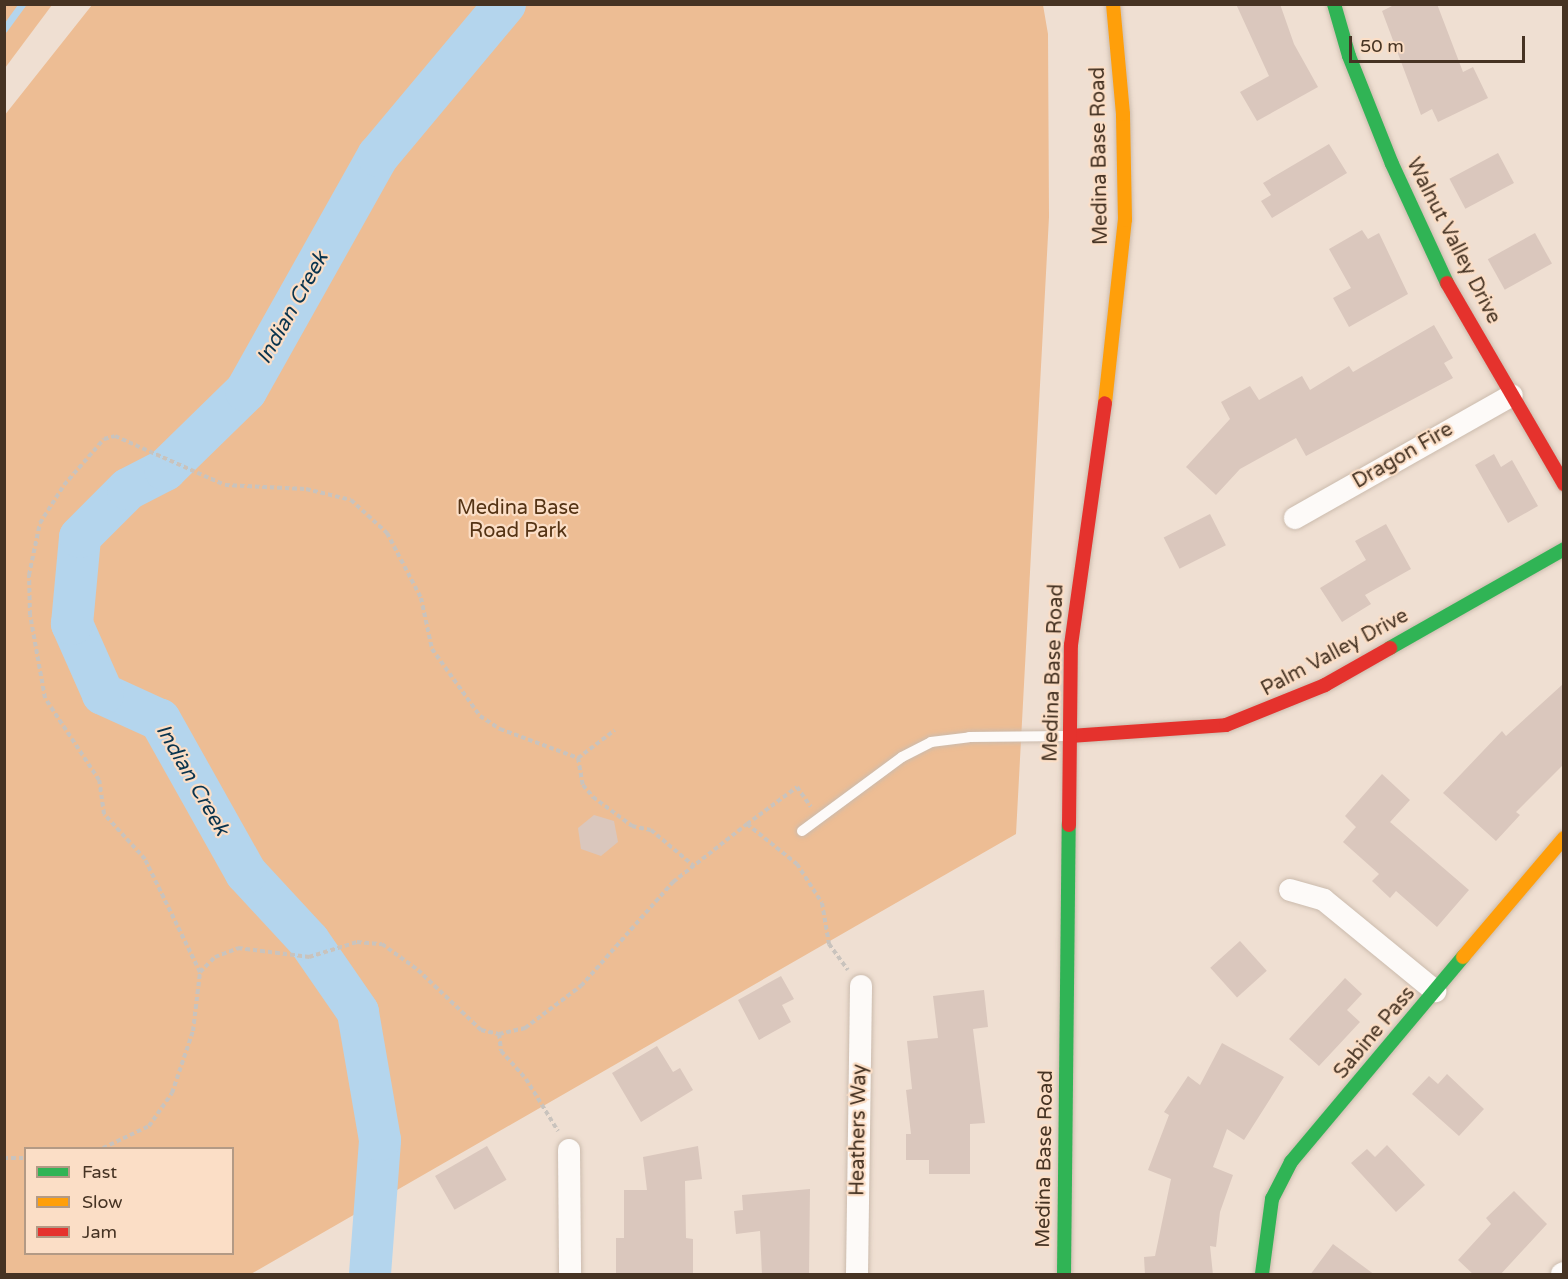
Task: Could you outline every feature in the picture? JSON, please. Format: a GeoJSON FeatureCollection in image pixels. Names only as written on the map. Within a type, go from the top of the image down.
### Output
{"type":"FeatureCollection","features":[{"type":"Feature","properties":{"kind":"street","name":"Medina Base Road"},"geometry":{"type":"LineString","coordinates":[[1064,1275],[1070,736],[1077,573],[1116,321],[1125,220],[1124,114],[1113,4]]}},
{"type":"Feature","properties":{"kind":"street","name":"Walnut Valley Drive"},"geometry":{"type":"LineString","coordinates":[[1334,4],[1392,164],[1446,280],[1563,484]]}},
{"type":"Feature","properties":{"kind":"street","name":"Dragon Fire"},"geometry":{"type":"LineString","coordinates":[[1295,518],[1512,395]]}},
{"type":"Feature","properties":{"kind":"street","name":"Palm Valley Drive"},"geometry":{"type":"LineString","coordinates":[[1070,736],[1227,725],[1257,716],[1325,685],[1563,549]]}},
{"type":"Feature","properties":{"kind":"street","name":"Sabine Pass"},"geometry":{"type":"LineString","coordinates":[[1262,1275],[1272,1199],[1291,1162],[1563,838]]}},
{"type":"Feature","properties":{"kind":"street"},"geometry":{"type":"LineString","coordinates":[[1290,890],[1324,900],[1435,991]]}},
{"type":"Feature","properties":{"kind":"street","name":"Heathers Way"},"geometry":{"type":"LineString","coordinates":[[857,1275],[861,986]]}},
{"type":"Feature","properties":{"kind":"street"},"geometry":{"type":"LineString","coordinates":[[569,1150],[570,1275]]}},
{"type":"Feature","properties":{"kind":"lane"},"geometry":{"type":"LineString","coordinates":[[802,831],[902,757],[931,742],[969,736],[1070,736]]}},
{"type":"Feature","properties":{"kind":"path"},"geometry":{"type":"LineString","coordinates":[[107,1147],[149,1126],[172,1093],[193,1031],[200,972],[145,859],[104,814],[99,780],[45,698],[30,615],[30,574],[40,523],[64,485],[104,440],[115,436],[225,484],[306,489],[351,500],[387,534],[421,598],[432,649],[480,716],[500,729],[578,758]]}},
{"type":"Feature","properties":{"kind":"path"},"geometry":{"type":"LineString","coordinates":[[578,758],[615,730]]}},
{"type":"Feature","properties":{"kind":"path"},"geometry":{"type":"LineString","coordinates":[[578,758],[583,785],[593,797],[632,826],[651,830],[694,866]]}},
{"type":"Feature","properties":{"kind":"path"},"geometry":{"type":"LineString","coordinates":[[200,972],[215,957],[238,948],[309,957],[357,942],[382,944],[418,970],[481,1030],[499,1034],[525,1028],[581,986],[666,890],[747,824],[797,787],[819,818]]}},
{"type":"Feature","properties":{"kind":"path"},"geometry":{"type":"LineString","coordinates":[[747,824],[797,864],[822,903],[829,944],[861,986]]}},
{"type":"Feature","properties":{"kind":"path"},"geometry":{"type":"LineString","coordinates":[[499,1034],[501,1052],[526,1079],[569,1150]]}},
{"type":"Feature","properties":{"kind":"path"},"geometry":{"type":"LineString","coordinates":[[4,1158],[24,1158]]}},
{"type":"Feature","properties":{"kind":"green space"},"geometry":{"type":"Polygon","coordinates":[[[4,5],[52,5],[5,68],[4,5]]]}},
{"type":"Feature","properties":{"kind":"green space","name":"Medina Base Road Park"},"geometry":{"type":"Polygon","coordinates":[[[92,5],[1043,5],[1048,34],[1049,217],[1016,834],[251,1274],[5,1274],[4,116],[92,5]]]}},
{"type":"Feature","properties":{"kind":"building"},"geometry":{"type":"Polygon","coordinates":[[[1236,4],[1280,4],[1294,44],[1318,87],[1257,121],[1240,92],[1269,76],[1236,4]]]}},
{"type":"Feature","properties":{"kind":"building"},"geometry":{"type":"Polygon","coordinates":[[[1396,4],[1437,4],[1463,72],[1473,67],[1488,98],[1438,122],[1432,109],[1421,115],[1382,11],[1396,4]]]}},
{"type":"Feature","properties":{"kind":"building"},"geometry":{"type":"Polygon","coordinates":[[[1329,144],[1347,173],[1272,218],[1261,201],[1271,195],[1263,183],[1329,144]]]}},
{"type":"Feature","properties":{"kind":"building"},"geometry":{"type":"Polygon","coordinates":[[[1498,153],[1514,183],[1465,209],[1449,179],[1498,153]]]}},
{"type":"Feature","properties":{"kind":"building"},"geometry":{"type":"Polygon","coordinates":[[[1362,230],[1368,239],[1379,233],[1408,294],[1349,327],[1333,298],[1351,288],[1329,249],[1362,230]]]}},
{"type":"Feature","properties":{"kind":"building"},"geometry":{"type":"Polygon","coordinates":[[[1535,233],[1552,264],[1505,290],[1488,259],[1535,233]]]}},
{"type":"Feature","properties":{"kind":"building"},"geometry":{"type":"Polygon","coordinates":[[[1434,325],[1453,358],[1444,363],[1453,378],[1306,456],[1296,438],[1240,469],[1216,495],[1186,467],[1230,419],[1221,402],[1250,386],[1259,400],[1302,376],[1310,390],[1349,366],[1353,372],[1434,325]]]}},
{"type":"Feature","properties":{"kind":"building"},"geometry":{"type":"Polygon","coordinates":[[[1494,454],[1501,467],[1512,460],[1538,506],[1508,523],[1475,465],[1494,454]]]}},
{"type":"Feature","properties":{"kind":"building"},"geometry":{"type":"Polygon","coordinates":[[[1210,514],[1226,545],[1180,569],[1164,538],[1210,514]]]}},
{"type":"Feature","properties":{"kind":"building"},"geometry":{"type":"Polygon","coordinates":[[[1386,524],[1411,569],[1365,595],[1371,604],[1342,622],[1320,588],[1366,560],[1355,541],[1386,524]]]}},
{"type":"Feature","properties":{"kind":"building"},"geometry":{"type":"Polygon","coordinates":[[[1563,684],[1563,765],[1516,812],[1520,815],[1496,841],[1443,793],[1502,731],[1506,736],[1563,684]]]}},
{"type":"Feature","properties":{"kind":"building"},"geometry":{"type":"Polygon","coordinates":[[[1382,774],[1410,800],[1390,822],[1469,890],[1437,927],[1396,891],[1390,898],[1372,881],[1379,874],[1343,842],[1356,827],[1345,816],[1382,774]]]}},
{"type":"Feature","properties":{"kind":"building"},"geometry":{"type":"Polygon","coordinates":[[[594,815],[614,821],[618,842],[601,856],[581,849],[578,828],[594,815]]]}},
{"type":"Feature","properties":{"kind":"building"},"geometry":{"type":"Polygon","coordinates":[[[1240,941],[1267,971],[1237,997],[1210,968],[1240,941]]]}},
{"type":"Feature","properties":{"kind":"building"},"geometry":{"type":"Polygon","coordinates":[[[781,976],[794,999],[782,1005],[791,1022],[759,1040],[738,1000],[781,976]]]}},
{"type":"Feature","properties":{"kind":"building"},"geometry":{"type":"Polygon","coordinates":[[[1345,978],[1362,994],[1347,1010],[1360,1022],[1319,1066],[1289,1039],[1345,978]]]}},
{"type":"Feature","properties":{"kind":"building"},"geometry":{"type":"Polygon","coordinates":[[[984,990],[988,1027],[973,1029],[985,1123],[970,1124],[970,1174],[929,1174],[929,1160],[906,1160],[906,1134],[911,1134],[906,1090],[912,1089],[907,1041],[938,1038],[933,996],[984,990]]]}},
{"type":"Feature","properties":{"kind":"building"},"geometry":{"type":"Polygon","coordinates":[[[1222,1043],[1284,1077],[1244,1140],[1227,1129],[1213,1167],[1233,1175],[1220,1212],[1216,1247],[1210,1246],[1213,1275],[1145,1275],[1144,1257],[1155,1256],[1171,1179],[1148,1170],[1169,1115],[1164,1112],[1188,1076],[1200,1085],[1222,1043]]]}},
{"type":"Feature","properties":{"kind":"building"},"geometry":{"type":"Polygon","coordinates":[[[657,1046],[673,1072],[680,1068],[693,1090],[641,1122],[612,1073],[657,1046]]]}},
{"type":"Feature","properties":{"kind":"building"},"geometry":{"type":"Polygon","coordinates":[[[1447,1074],[1484,1109],[1459,1136],[1412,1094],[1429,1076],[1438,1084],[1447,1074]]]}},
{"type":"Feature","properties":{"kind":"building"},"geometry":{"type":"Polygon","coordinates":[[[1387,1145],[1425,1185],[1396,1212],[1351,1163],[1367,1149],[1375,1157],[1387,1145]]]}},
{"type":"Feature","properties":{"kind":"building"},"geometry":{"type":"Polygon","coordinates":[[[487,1146],[506,1180],[455,1210],[435,1176],[487,1146]]]}},
{"type":"Feature","properties":{"kind":"building"},"geometry":{"type":"Polygon","coordinates":[[[698,1146],[702,1179],[685,1181],[686,1238],[693,1239],[693,1275],[616,1275],[616,1238],[624,1238],[624,1190],[647,1190],[643,1157],[698,1146]]]}},
{"type":"Feature","properties":{"kind":"building"},"geometry":{"type":"Polygon","coordinates":[[[810,1189],[809,1275],[762,1275],[760,1231],[736,1234],[734,1211],[743,1210],[742,1195],[810,1189]]]}},
{"type":"Feature","properties":{"kind":"building"},"geometry":{"type":"Polygon","coordinates":[[[1514,1191],[1547,1224],[1500,1275],[1474,1275],[1458,1260],[1491,1224],[1486,1218],[1514,1191]]]}},
{"type":"Feature","properties":{"kind":"building"},"geometry":{"type":"Polygon","coordinates":[[[1333,1244],[1375,1275],[1310,1275],[1333,1244]]]}},
{"type":"Feature","properties":{"kind":"waterway"},"geometry":{"type":"LineString","coordinates":[[4,29],[22,4]]}},
{"type":"Feature","properties":{"kind":"waterway","name":"Indian Creek"},"geometry":{"type":"LineString","coordinates":[[370,1274],[380,1140],[358,1012],[309,941],[246,873],[160,720],[103,694],[72,624],[80,537],[128,489],[165,470],[246,391],[378,156],[505,4]]}},
{"type":"Feature","properties":{"kind":"traffic: fast"},"geometry":{"type":"LineString","coordinates":[[1334,4],[1349,56],[1392,164],[1447,283]]}},
{"type":"Feature","properties":{"kind":"traffic: fast"},"geometry":{"type":"LineString","coordinates":[[1390,648],[1564,549]]}},
{"type":"Feature","properties":{"kind":"traffic: fast"},"geometry":{"type":"LineString","coordinates":[[1064,1274],[1069,825]]}},
{"type":"Feature","properties":{"kind":"traffic: fast"},"geometry":{"type":"LineString","coordinates":[[1262,1274],[1272,1199],[1291,1162],[1463,957]]}},
{"type":"Feature","properties":{"kind":"traffic: slow"},"geometry":{"type":"LineString","coordinates":[[1105,403],[1125,220],[1123,114],[1113,4]]}},
{"type":"Feature","properties":{"kind":"traffic: slow"},"geometry":{"type":"LineString","coordinates":[[1463,957],[1564,838]]}},
{"type":"Feature","properties":{"kind":"traffic: jam"},"geometry":{"type":"LineString","coordinates":[[1447,283],[1564,484]]}},
{"type":"Feature","properties":{"kind":"traffic: jam"},"geometry":{"type":"LineString","coordinates":[[1069,825],[1071,645],[1105,403]]}},
{"type":"Feature","properties":{"kind":"traffic: jam"},"geometry":{"type":"LineString","coordinates":[[1070,736],[1226,725],[1325,685],[1390,648]]}}]}
